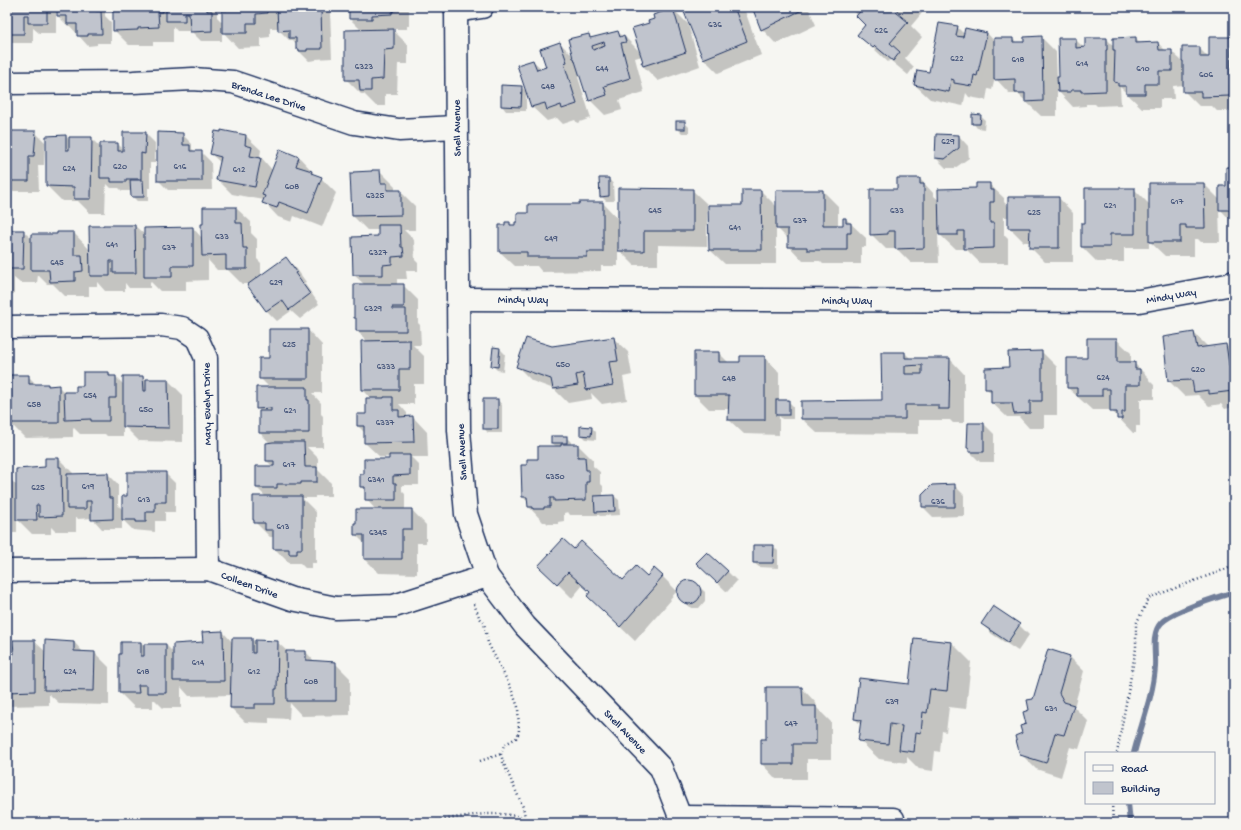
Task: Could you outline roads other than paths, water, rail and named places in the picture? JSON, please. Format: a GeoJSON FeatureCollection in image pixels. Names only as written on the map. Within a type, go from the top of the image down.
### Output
{"type":"FeatureCollection","features":[{"type":"Feature","properties":{"kind":"street"},"geometry":{"type":"LineString","coordinates":[[456,9],[482,7]]}},
{"type":"Feature","properties":{"kind":"street","name":"Snell Avenue"},"geometry":{"type":"LineString","coordinates":[[456,9],[459,430],[466,514],[487,576],[525,626],[661,768],[680,820]]}},
{"type":"Feature","properties":{"kind":"street","name":"Brenda Lee Drive"},"geometry":{"type":"LineString","coordinates":[[7,83],[133,82],[193,79],[233,82],[354,123],[399,130],[456,127]]}},
{"type":"Feature","properties":{"kind":"street","name":"Mindy Way"},"geometry":{"type":"LineString","coordinates":[[459,299],[1139,301],[1227,285],[1234,282]]}},
{"type":"Feature","properties":{"kind":"street","name":"Mary Evelyn Drive"},"geometry":{"type":"LineString","coordinates":[[7,327],[161,325],[182,328],[197,338],[206,358],[208,569]]}},
{"type":"Feature","properties":{"kind":"street","name":"Colleen Drive"},"geometry":{"type":"LineString","coordinates":[[7,571],[208,569],[292,599],[336,608],[394,606],[487,576]]}},
{"type":"Feature","properties":{"kind":"street"},"geometry":{"type":"LineString","coordinates":[[680,820],[893,819]]}},
{"type":"Feature","properties":{"kind":"waterway"},"geometry":{"type":"LineString","coordinates":[[1134,752],[1152,689],[1155,667],[1155,638],[1158,627],[1167,618],[1175,614],[1234,592]]}},
{"type":"Feature","properties":{"kind":"waterway"},"geometry":{"type":"LineString","coordinates":[[1128,804],[1130,823]]}}]}
